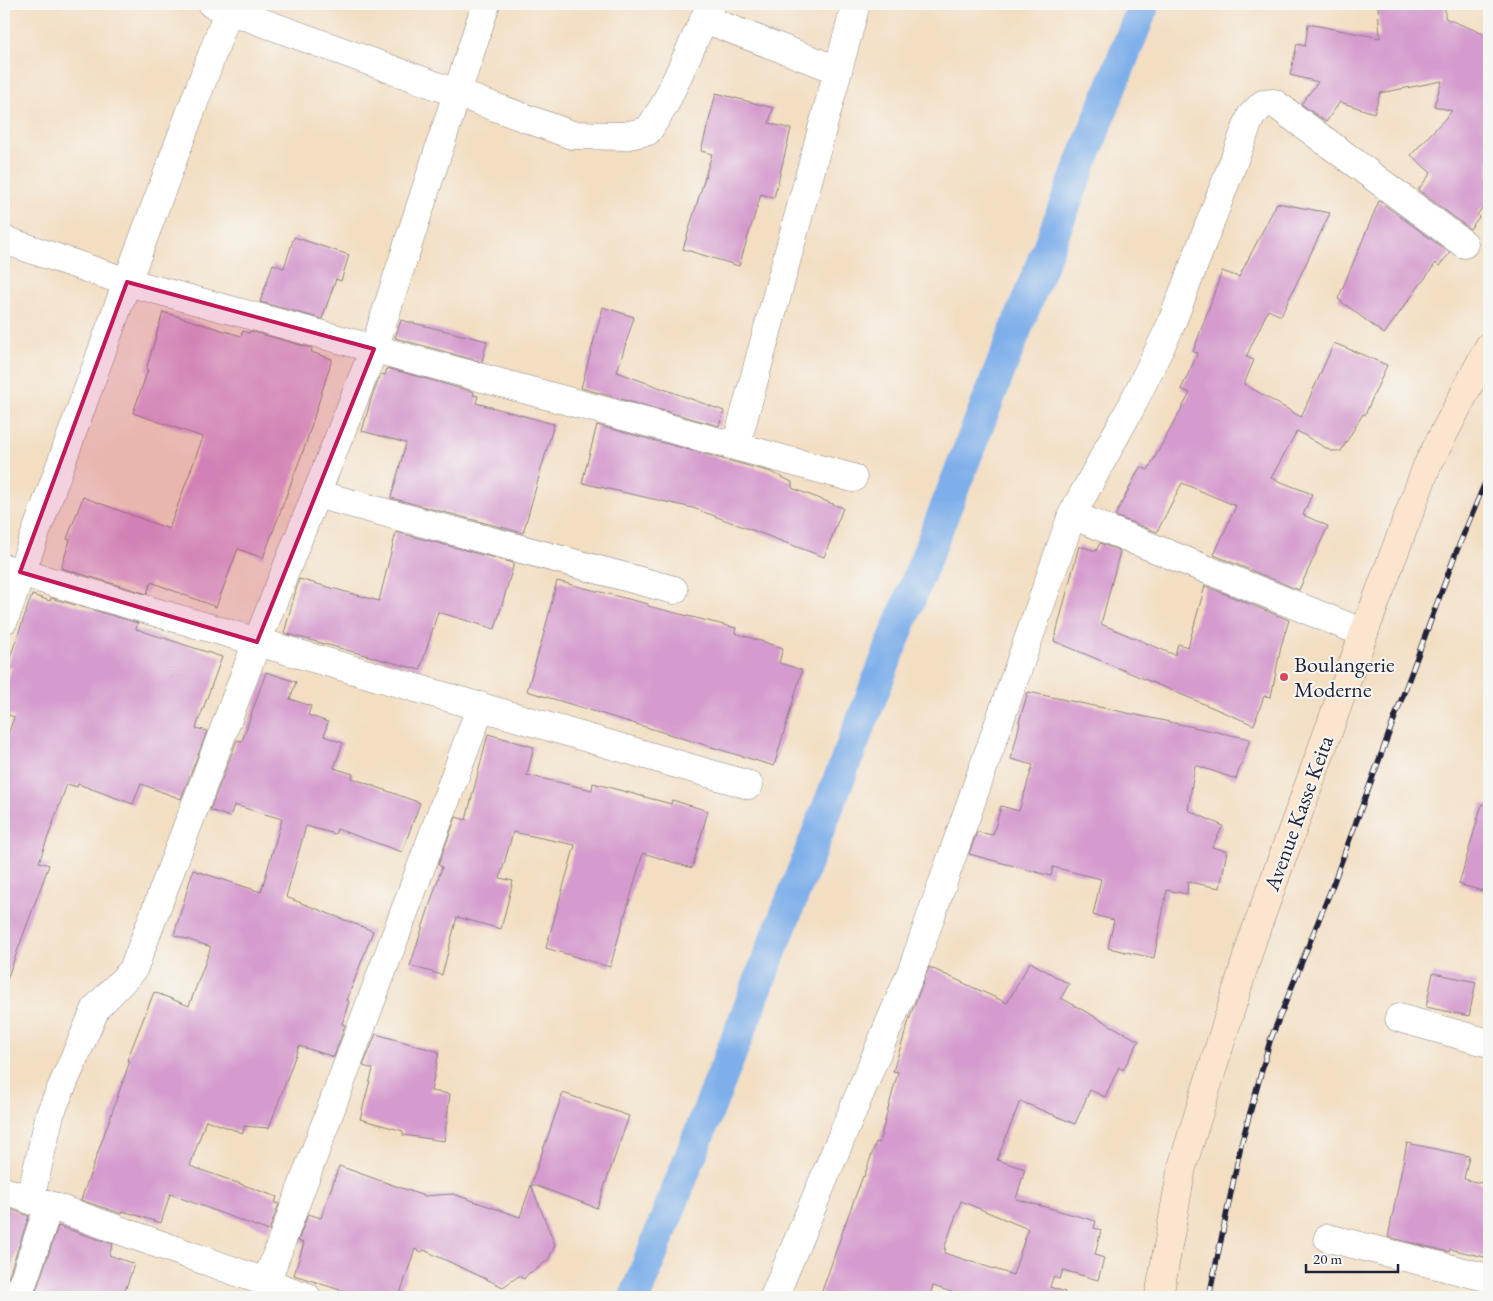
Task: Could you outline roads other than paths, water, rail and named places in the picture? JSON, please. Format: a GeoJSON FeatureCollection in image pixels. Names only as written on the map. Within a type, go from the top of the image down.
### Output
{"type":"FeatureCollection","features":[{"type":"Feature","properties":{"kind":"main road","name":"Avenue Kasse Keita"},"geometry":{"type":"LineString","coordinates":[[1159,1297],[1182,1167],[1252,941],[1364,632],[1427,466],[1489,346]]}},
{"type":"Feature","properties":{"kind":"street"},"geometry":{"type":"LineString","coordinates":[[18,1297],[39,1203],[50,1114],[96,1008],[133,970],[257,642],[374,349],[486,4]]}},
{"type":"Feature","properties":{"kind":"street"},"geometry":{"type":"LineString","coordinates":[[736,446],[856,4]]}},
{"type":"Feature","properties":{"kind":"street"},"geometry":{"type":"LineString","coordinates":[[4,620],[12,570],[126,282],[223,6],[572,134],[624,136],[648,131],[665,104],[708,11],[838,70]]}},
{"type":"Feature","properties":{"kind":"street"},"geometry":{"type":"LineString","coordinates":[[774,1297],[912,970],[1072,515],[1130,409],[1170,327],[1251,116],[1263,104],[1274,102],[1464,244]]}},
{"type":"Feature","properties":{"kind":"street"},"geometry":{"type":"LineString","coordinates":[[4,240],[126,282],[852,478]]}},
{"type":"Feature","properties":{"kind":"street"},"geometry":{"type":"LineString","coordinates":[[316,494],[674,590]]}},
{"type":"Feature","properties":{"kind":"street"},"geometry":{"type":"LineString","coordinates":[[1072,515],[1364,632]]}},
{"type":"Feature","properties":{"kind":"street"},"geometry":{"type":"LineString","coordinates":[[12,570],[749,785]]}},
{"type":"Feature","properties":{"kind":"street"},"geometry":{"type":"LineString","coordinates":[[266,1283],[481,706]]}},
{"type":"Feature","properties":{"kind":"street"},"geometry":{"type":"LineString","coordinates":[[1399,1018],[1489,1042]]}},
{"type":"Feature","properties":{"kind":"street"},"geometry":{"type":"LineString","coordinates":[[4,1191],[307,1297]]}},
{"type":"Feature","properties":{"kind":"street"},"geometry":{"type":"LineString","coordinates":[[1328,1238],[1489,1278]]}},
{"type":"Feature","properties":{"kind":"waterway"},"geometry":{"type":"LineString","coordinates":[[635,1297],[1144,4]]}},
{"type":"Feature","properties":{"kind":"railway"},"geometry":{"type":"LineString","coordinates":[[1209,1297],[1241,1145],[1270,1041],[1332,887],[1455,555],[1489,473]]}},
{"type":"Feature","properties":{"kind":"place","name":"Boulangerie Moderne"},"geometry":{"type":"Point","coordinates":[1284,677]}}]}
